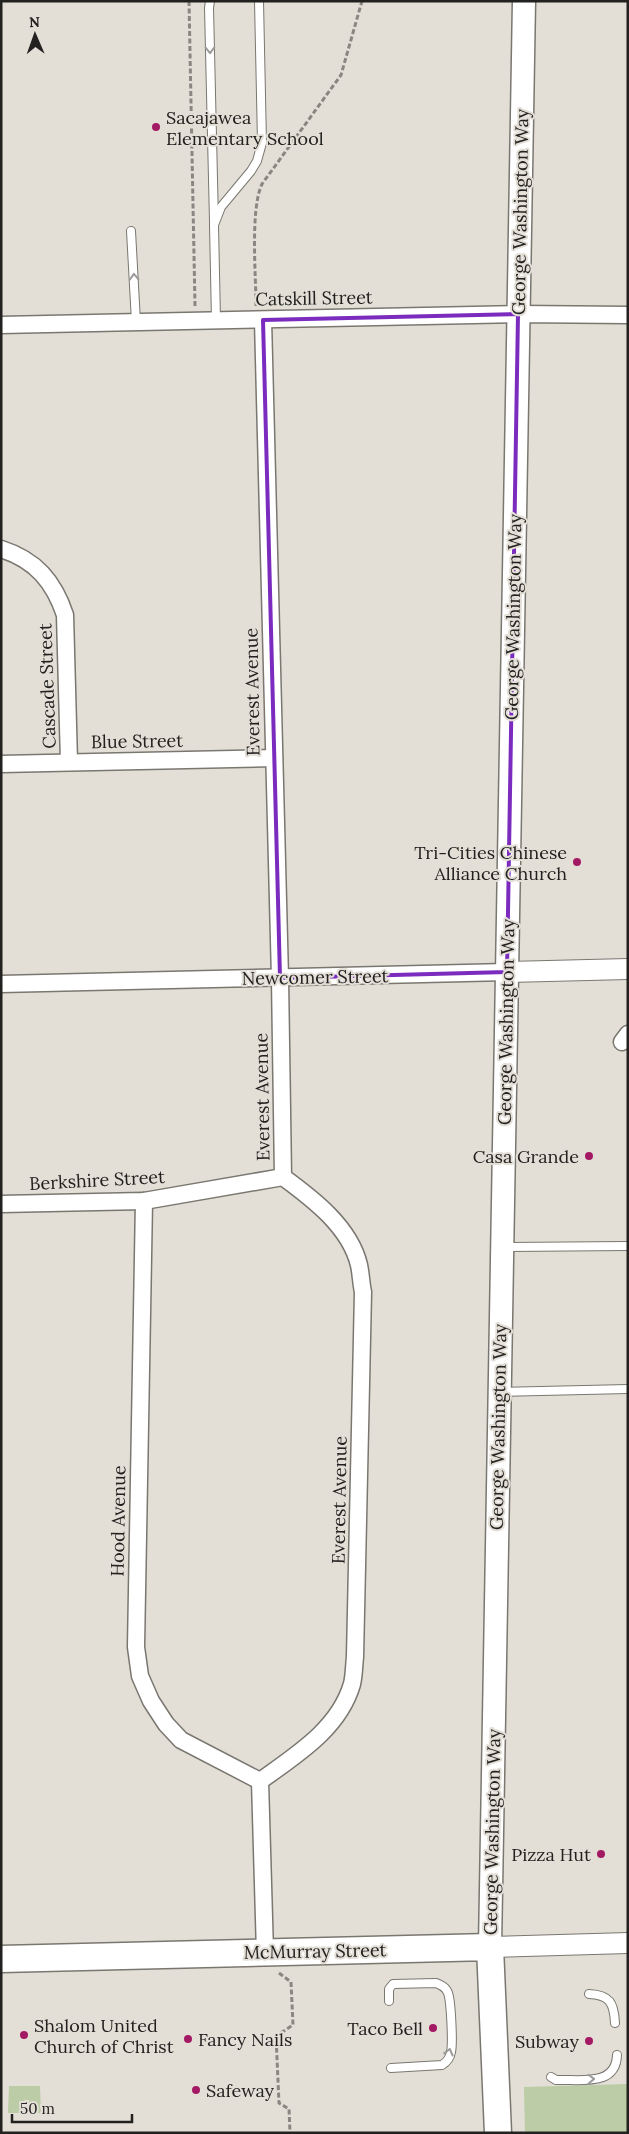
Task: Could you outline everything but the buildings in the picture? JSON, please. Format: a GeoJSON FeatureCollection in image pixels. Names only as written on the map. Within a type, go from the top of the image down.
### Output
{"type":"FeatureCollection","features":[{"type":"Feature","properties":{"kind":"main road","name":"George Washington Way"},"geometry":{"type":"LineString","coordinates":[[498,2133],[490,1947],[524,1]]}},
{"type":"Feature","properties":{"kind":"main road","name":"McMurray Street"},"geometry":{"type":"LineString","coordinates":[[1,1959],[270,1961],[490,1947]]}},
{"type":"Feature","properties":{"kind":"street","name":"Catskill Street"},"geometry":{"type":"LineString","coordinates":[[1,326],[216,320],[260,314],[628,315]]}},
{"type":"Feature","properties":{"kind":"street","name":"Everest Avenue"},"geometry":{"type":"LineString","coordinates":[[260,314],[274,758],[284,1177],[337,1224],[350,1241],[359,1264],[363,1292],[355,1657],[352,1683],[346,1701],[335,1718],[299,1753],[260,1781]]}},
{"type":"Feature","properties":{"kind":"street","name":"Cascade Street"},"geometry":{"type":"LineString","coordinates":[[1,549],[17,554],[33,564],[58,595],[65,615],[69,762]]}},
{"type":"Feature","properties":{"kind":"street","name":"Blue Street"},"geometry":{"type":"LineString","coordinates":[[1,764],[274,758]]}},
{"type":"Feature","properties":{"kind":"street","name":"Newcomer Street"},"geometry":{"type":"LineString","coordinates":[[1,984],[628,969]]}},
{"type":"Feature","properties":{"kind":"street","name":"Berkshire Street"},"geometry":{"type":"LineString","coordinates":[[1,1204],[144,1201],[284,1177]]}},
{"type":"Feature","properties":{"kind":"street","name":"Hood Avenue"},"geometry":{"type":"LineString","coordinates":[[144,1201],[136,1647],[140,1676],[151,1701],[166,1724],[181,1740],[260,1781]]}},
{"type":"Feature","properties":{"kind":"street"},"geometry":{"type":"LineString","coordinates":[[260,1781],[270,1961]]}},
{"type":"Feature","properties":{"kind":"street","name":"McMurray Street"},"geometry":{"type":"LineString","coordinates":[[490,1947],[628,1943]]}},
{"type":"Feature","properties":{"kind":"lane"},"geometry":{"type":"LineString","coordinates":[[210,1],[216,320]]}},
{"type":"Feature","properties":{"kind":"lane"},"geometry":{"type":"LineString","coordinates":[[214,226],[221,207],[251,171],[262,143],[259,1]]}},
{"type":"Feature","properties":{"kind":"lane"},"geometry":{"type":"LineString","coordinates":[[131,231],[136,322]]}},
{"type":"Feature","properties":{"kind":"lane"},"geometry":{"type":"LineString","coordinates":[[502,1247],[628,1246]]}},
{"type":"Feature","properties":{"kind":"lane"},"geometry":{"type":"LineString","coordinates":[[499,1392],[628,1389]]}},
{"type":"Feature","properties":{"kind":"lane"},"geometry":{"type":"LineString","coordinates":[[389,2001],[389,1989],[392,1984],[436,1982],[442,1985],[446,1988],[449,1998],[451,2046],[449,2058],[442,2065],[391,2068]]}},
{"type":"Feature","properties":{"kind":"lane"},"geometry":{"type":"LineString","coordinates":[[589,1994],[601,1995],[607,1998],[614,2013],[615,2023]]}},
{"type":"Feature","properties":{"kind":"lane"},"geometry":{"type":"LineString","coordinates":[[551,2076],[556,2080],[602,2078],[610,2074],[615,2066],[617,2054]]}},
{"type":"Feature","properties":{"kind":"path"},"geometry":{"type":"LineString","coordinates":[[189,1],[195,309]]}},
{"type":"Feature","properties":{"kind":"path"},"geometry":{"type":"LineString","coordinates":[[260,314],[256,209],[258,193],[262,184],[341,76],[362,1]]}},
{"type":"Feature","properties":{"kind":"path"},"geometry":{"type":"LineString","coordinates":[[270,1961],[291,1982],[293,2025],[276,2036],[279,2103],[289,2109],[290,2133]]}},
{"type":"Feature","properties":{"kind":"highlighted area"},"geometry":{"type":"Polygon","coordinates":[[[518,314],[507,972],[280,978],[263,320],[518,314]]]}},
{"type":"Feature","properties":{"kind":"green space"},"geometry":{"type":"Polygon","coordinates":[[[628,2084],[628,2133],[525,2133],[524,2087],[628,2084]]]}},
{"type":"Feature","properties":{"kind":"green space"},"geometry":{"type":"Polygon","coordinates":[[[9,2086],[40,2086],[41,2113],[8,2113],[9,2086]]]}},
{"type":"Feature","properties":{"kind":"place","name":"Sacajawea Elementary School"},"geometry":{"type":"Point","coordinates":[156,127]}},
{"type":"Feature","properties":{"kind":"place","name":"Tri-Cities Chinese Alliance Church"},"geometry":{"type":"Point","coordinates":[577,862]}},
{"type":"Feature","properties":{"kind":"place","name":"Casa Grande"},"geometry":{"type":"Point","coordinates":[589,1156]}},
{"type":"Feature","properties":{"kind":"place","name":"Pizza Hut"},"geometry":{"type":"Point","coordinates":[601,1854]}},
{"type":"Feature","properties":{"kind":"place","name":"Taco Bell"},"geometry":{"type":"Point","coordinates":[433,2028]}},
{"type":"Feature","properties":{"kind":"place","name":"Shalom United Church of Christ"},"geometry":{"type":"Point","coordinates":[24,2035]}},
{"type":"Feature","properties":{"kind":"place","name":"Fancy Nails"},"geometry":{"type":"Point","coordinates":[188,2039]}},
{"type":"Feature","properties":{"kind":"place","name":"Subway"},"geometry":{"type":"Point","coordinates":[589,2041]}},
{"type":"Feature","properties":{"kind":"place","name":"Safeway"},"geometry":{"type":"Point","coordinates":[196,2090]}}]}
